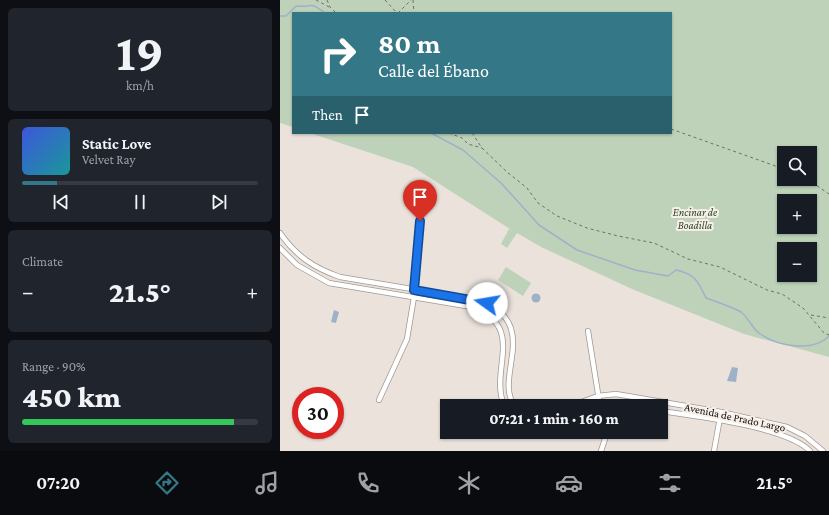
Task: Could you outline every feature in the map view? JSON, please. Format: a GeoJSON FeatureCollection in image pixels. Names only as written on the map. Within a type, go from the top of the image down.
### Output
{"type":"FeatureCollection","features":[{"type":"Feature","properties":{"kind":"street"},"geometry":{"type":"LineString","coordinates":[[379,400],[407,339],[414,297],[420,221]]}},
{"type":"Feature","properties":{"kind":"street"},"geometry":{"type":"LineString","coordinates":[[280,233],[297,253],[312,266],[340,277],[478,300],[487,303],[503,315],[509,323],[513,349],[509,389],[511,399]]}},
{"type":"Feature","properties":{"kind":"street"},"geometry":{"type":"LineString","coordinates":[[280,248],[297,265],[329,283],[472,307],[483,311],[491,317],[502,333],[504,343],[500,389],[502,399]]}},
{"type":"Feature","properties":{"kind":"street"},"geometry":{"type":"LineString","coordinates":[[588,331],[598,396]]}},
{"type":"Feature","properties":{"kind":"street","name":"Avenida de Prado Largo"},"geometry":{"type":"LineString","coordinates":[[590,399],[598,396],[616,394],[721,412],[787,427],[805,436],[823,451]]}},
{"type":"Feature","properties":{"kind":"street","name":"Avenida de Prado Largo"},"geometry":{"type":"LineString","coordinates":[[668,412],[720,420],[784,435],[810,451]]}},
{"type":"Feature","properties":{"kind":"street"},"geometry":{"type":"LineString","coordinates":[[714,451],[721,412]]}},
{"type":"Feature","properties":{"kind":"street"},"geometry":{"type":"LineString","coordinates":[[601,451],[605,439]]}},
{"type":"Feature","properties":{"kind":"path"},"geometry":{"type":"LineString","coordinates":[[316,0],[330,7],[335,12]]}},
{"type":"Feature","properties":{"kind":"path"},"geometry":{"type":"LineString","coordinates":[[327,0],[330,7]]}},
{"type":"Feature","properties":{"kind":"path"},"geometry":{"type":"LineString","coordinates":[[385,0],[397,12]]}},
{"type":"Feature","properties":{"kind":"path"},"geometry":{"type":"LineString","coordinates":[[399,12],[412,0]]}},
{"type":"Feature","properties":{"kind":"path"},"geometry":{"type":"LineString","coordinates":[[412,0],[414,12]]}},
{"type":"Feature","properties":{"kind":"path"},"geometry":{"type":"LineString","coordinates":[[672,129],[777,167]]}},
{"type":"Feature","properties":{"kind":"path"},"geometry":{"type":"LineString","coordinates":[[452,134],[462,138],[468,144],[482,148]]}},
{"type":"Feature","properties":{"kind":"path"},"geometry":{"type":"LineString","coordinates":[[473,134],[482,148],[507,172],[528,188],[538,203],[557,216],[587,228],[654,243],[688,259],[720,267],[767,290],[782,294],[810,315],[824,334],[829,335]]}},
{"type":"Feature","properties":{"kind":"path"},"geometry":{"type":"LineString","coordinates":[[817,186],[829,194]]}},
{"type":"Feature","properties":{"kind":"path"},"geometry":{"type":"LineString","coordinates":[[810,315],[829,318]]}},
{"type":"Feature","properties":{"kind":"green space","name":"Encinar de Boadilla"},"geometry":{"type":"Polygon","coordinates":[[[280,0],[829,0],[829,357],[744,334],[632,289],[541,247],[517,233],[507,248],[501,244],[509,229],[513,231],[413,167],[313,134],[672,134],[672,12],[292,12],[292,127],[280,123],[280,0]]]}},
{"type":"Feature","properties":{"kind":"green space"},"geometry":{"type":"Polygon","coordinates":[[[506,267],[531,283],[523,296],[498,280],[506,267]]]}},
{"type":"Feature","properties":{"kind":"water"},"geometry":{"type":"Polygon","coordinates":[[[536,293],[541,298],[536,303],[531,298],[536,293]]]}},
{"type":"Feature","properties":{"kind":"water"},"geometry":{"type":"Polygon","coordinates":[[[334,310],[339,312],[336,323],[331,322],[334,310]]]}},
{"type":"Feature","properties":{"kind":"water"},"geometry":{"type":"Polygon","coordinates":[[[732,367],[738,368],[736,382],[727,381],[732,367]]]}},
{"type":"Feature","properties":{"kind":"waterway"},"geometry":{"type":"LineString","coordinates":[[280,16],[286,16],[296,6],[311,5],[324,12]]}},
{"type":"Feature","properties":{"kind":"waterway"},"geometry":{"type":"LineString","coordinates":[[433,134],[463,150],[501,183],[539,225],[577,250],[635,270],[668,276],[676,270],[688,274],[695,279],[706,298],[741,312],[759,333],[775,341],[795,346],[805,346],[814,345],[829,336]]}},
{"type":"Feature","properties":{"kind":"route"},"geometry":{"type":"LineString","coordinates":[[420,221],[414,290],[478,300],[487,303]]}}]}
